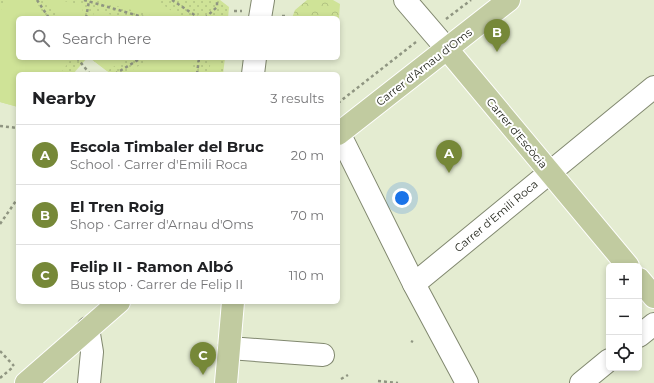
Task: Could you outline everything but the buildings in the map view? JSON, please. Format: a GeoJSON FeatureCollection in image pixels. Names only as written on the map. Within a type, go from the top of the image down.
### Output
{"type":"FeatureCollection","features":[{"type":"Feature","properties":{"kind":"main road","name":"Carrer d'Arnau d'Oms"},"geometry":{"type":"LineString","coordinates":[[340,132],[509,0]]}},
{"type":"Feature","properties":{"kind":"main road","name":"Carrer d'Escòcia"},"geometry":{"type":"LineString","coordinates":[[447,49],[625,263]]}},
{"type":"Feature","properties":{"kind":"main road"},"geometry":{"type":"LineString","coordinates":[[642,283],[654,297]]}},
{"type":"Feature","properties":{"kind":"main road"},"geometry":{"type":"LineString","coordinates":[[20,374],[88,328],[117,304]]}},
{"type":"Feature","properties":{"kind":"main road"},"geometry":{"type":"LineString","coordinates":[[226,383],[233,304]]}},
{"type":"Feature","properties":{"kind":"street"},"geometry":{"type":"LineString","coordinates":[[251,15],[263,0]]}},
{"type":"Feature","properties":{"kind":"street","name":"Carrer d'Escòcia"},"geometry":{"type":"LineString","coordinates":[[405,0],[447,49]]}},
{"type":"Feature","properties":{"kind":"street"},"geometry":{"type":"LineString","coordinates":[[253,72],[255,60]]}},
{"type":"Feature","properties":{"kind":"street","name":"Carrer d'Emili Roca"},"geometry":{"type":"LineString","coordinates":[[414,284],[654,87]]}},
{"type":"Feature","properties":{"kind":"street"},"geometry":{"type":"LineString","coordinates":[[340,138],[414,284],[467,383]]}},
{"type":"Feature","properties":{"kind":"street"},"geometry":{"type":"LineString","coordinates":[[640,335],[654,324]]}},
{"type":"Feature","properties":{"kind":"street"},"geometry":{"type":"LineString","coordinates":[[88,328],[92,352],[89,383]]}},
{"type":"Feature","properties":{"kind":"street"},"geometry":{"type":"LineString","coordinates":[[229,348],[323,355]]}},
{"type":"Feature","properties":{"kind":"street"},"geometry":{"type":"LineString","coordinates":[[581,383],[606,362]]}},
{"type":"Feature","properties":{"kind":"path"},"geometry":{"type":"LineString","coordinates":[[37,0],[48,16]]}},
{"type":"Feature","properties":{"kind":"path"},"geometry":{"type":"LineString","coordinates":[[84,0],[139,16]]}},
{"type":"Feature","properties":{"kind":"path"},"geometry":{"type":"LineString","coordinates":[[172,0],[196,16]]}},
{"type":"Feature","properties":{"kind":"path"},"geometry":{"type":"LineString","coordinates":[[207,16],[217,7],[217,0]]}},
{"type":"Feature","properties":{"kind":"path"},"geometry":{"type":"LineString","coordinates":[[340,101],[471,0]]}},
{"type":"Feature","properties":{"kind":"path"},"geometry":{"type":"LineString","coordinates":[[86,16],[89,1]]}},
{"type":"Feature","properties":{"kind":"path"},"geometry":{"type":"LineString","coordinates":[[234,11],[251,15]]}},
{"type":"Feature","properties":{"kind":"path"},"geometry":{"type":"LineString","coordinates":[[118,72],[138,60]]}},
{"type":"Feature","properties":{"kind":"path"},"geometry":{"type":"LineString","coordinates":[[197,72],[199,60]]}},
{"type":"Feature","properties":{"kind":"path"},"geometry":{"type":"LineString","coordinates":[[79,62],[88,72]]}},
{"type":"Feature","properties":{"kind":"path"},"geometry":{"type":"LineString","coordinates":[[0,126],[16,128]]}},
{"type":"Feature","properties":{"kind":"path"},"geometry":{"type":"LineString","coordinates":[[0,224],[16,201]]}},
{"type":"Feature","properties":{"kind":"path"},"geometry":{"type":"LineString","coordinates":[[0,351],[20,374]]}},
{"type":"Feature","properties":{"kind":"path"},"geometry":{"type":"LineString","coordinates":[[341,379],[348,375]]}},
{"type":"Feature","properties":{"kind":"path"},"geometry":{"type":"LineString","coordinates":[[378,381],[398,383]]}},
{"type":"Feature","properties":{"kind":"green space"},"geometry":{"type":"Polygon","coordinates":[[[0,0],[220,0],[229,7],[228,16],[16,16],[16,60],[85,60],[75,72],[16,72],[16,106],[0,102],[0,0]]]}},
{"type":"Feature","properties":{"kind":"green space"},"geometry":{"type":"Polygon","coordinates":[[[8,0],[35,0],[45,16],[16,16],[16,60],[70,60],[61,72],[16,72],[16,106],[0,102],[0,11],[8,0]]]}},
{"type":"Feature","properties":{"kind":"green space"},"geometry":{"type":"Polygon","coordinates":[[[47,0],[60,0],[83,6],[82,16],[57,16],[47,0]]]}},
{"type":"Feature","properties":{"kind":"green space"},"geometry":{"type":"Polygon","coordinates":[[[95,0],[156,0],[179,16],[154,16],[95,0]]]}},
{"type":"Feature","properties":{"kind":"green space"},"geometry":{"type":"Polygon","coordinates":[[[307,0],[333,0],[340,4],[339,16],[293,16],[295,10],[307,0]]]}},
{"type":"Feature","properties":{"kind":"green space"},"geometry":{"type":"Polygon","coordinates":[[[94,10],[116,16],[93,16],[94,10]]]}},
{"type":"Feature","properties":{"kind":"green space"},"geometry":{"type":"Polygon","coordinates":[[[93,60],[225,60],[223,72],[108,72],[93,60]]]}},
{"type":"Feature","properties":{"kind":"green space"},"geometry":{"type":"Polygon","coordinates":[[[93,60],[124,60],[107,71],[93,60]]]}},
{"type":"Feature","properties":{"kind":"green space"},"geometry":{"type":"Polygon","coordinates":[[[148,60],[194,60],[192,72],[129,72],[148,60]]]}},
{"type":"Feature","properties":{"kind":"green space"},"geometry":{"type":"Polygon","coordinates":[[[211,60],[221,60],[219,72],[209,72],[211,60]]]}},
{"type":"Feature","properties":{"kind":"place","name":"El Tren Roig"},"geometry":{"type":"Point","coordinates":[497,52]}},
{"type":"Feature","properties":{"kind":"place","name":"Escola Timbaler del Bruc"},"geometry":{"type":"Point","coordinates":[449,173]}},
{"type":"Feature","properties":{"kind":"place","name":"Felip II - Ramon Albó"},"geometry":{"type":"Point","coordinates":[203,375]}}]}
